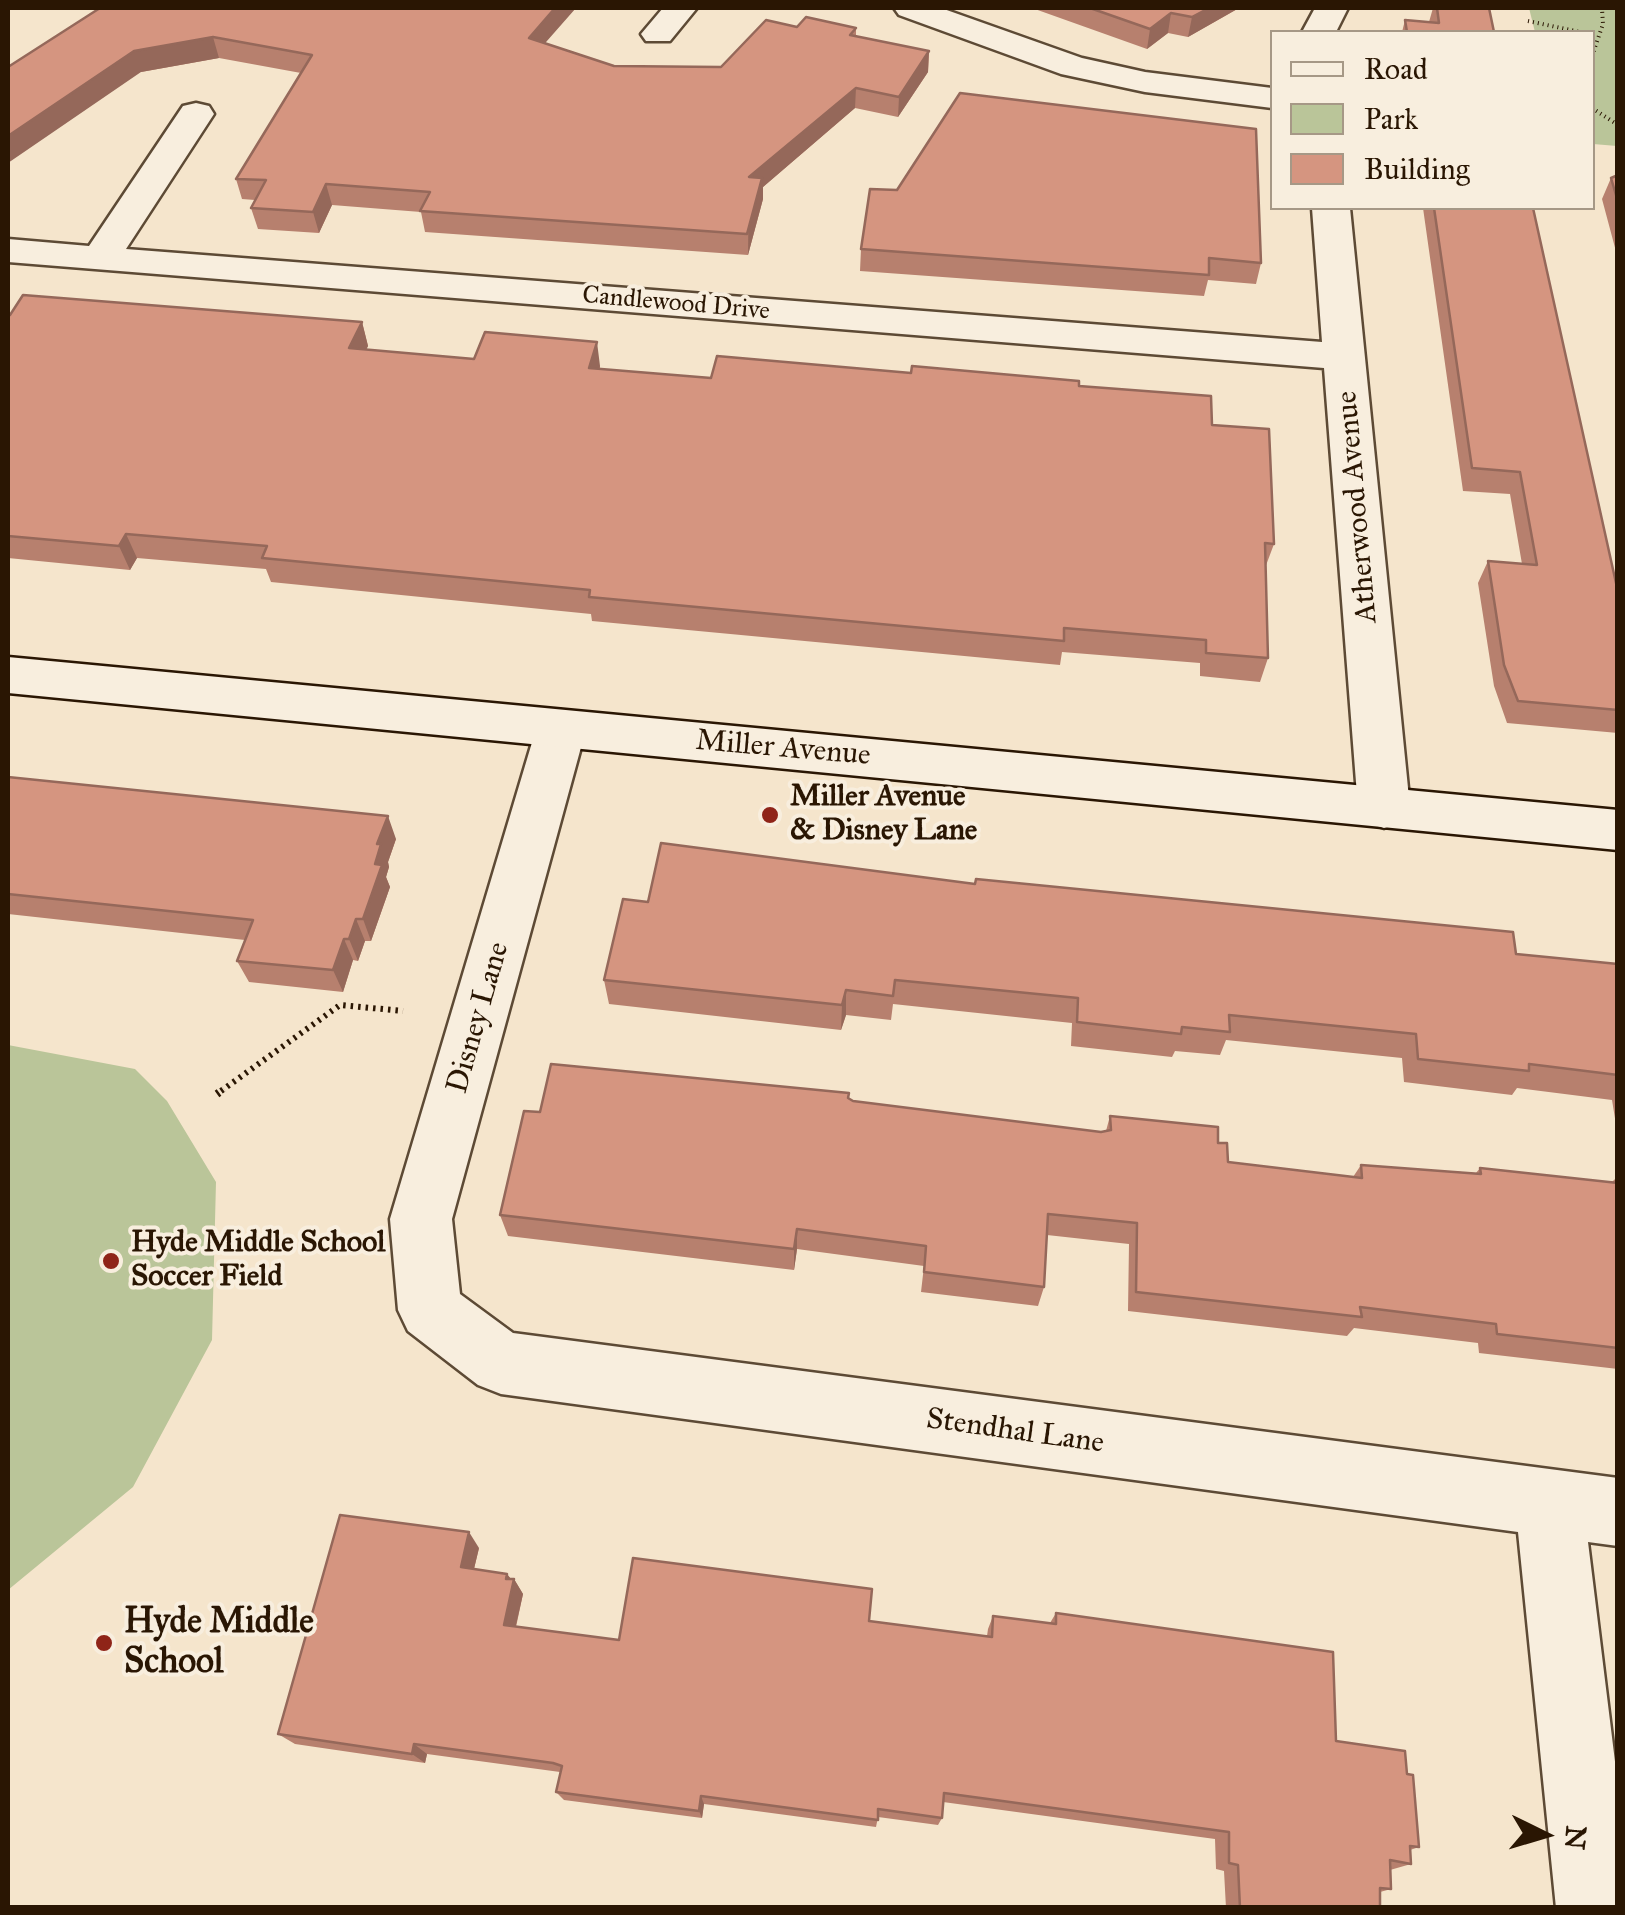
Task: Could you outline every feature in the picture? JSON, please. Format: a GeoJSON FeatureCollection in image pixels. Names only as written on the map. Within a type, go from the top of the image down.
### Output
{"type":"FeatureCollection","features":[{"type":"Feature","properties":{"kind":"street"},"geometry":{"type":"LineString","coordinates":[[658,34],[680,8]]}},
{"type":"Feature","properties":{"kind":"street"},"geometry":{"type":"LineString","coordinates":[[911,8],[1072,67],[1145,82],[1270,98]]}},
{"type":"Feature","properties":{"kind":"street"},"geometry":{"type":"LineString","coordinates":[[1320,30],[1332,8]]}},
{"type":"Feature","properties":{"kind":"street"},"geometry":{"type":"LineString","coordinates":[[100,258],[196,114]]}},
{"type":"Feature","properties":{"kind":"street","name":"Atherwood Avenue"},"geometry":{"type":"LineString","coordinates":[[1331,210],[1384,808]]}},
{"type":"Feature","properties":{"kind":"street","name":"Candlewood Drive"},"geometry":{"type":"LineString","coordinates":[[8,251],[1345,357]]}},
{"type":"Feature","properties":{"kind":"street","name":"Miller Avenue"},"geometry":{"type":"LineString","coordinates":[[8,675],[1618,830]]}},
{"type":"Feature","properties":{"kind":"street","name":"Disney Lane"},"geometry":{"type":"LineString","coordinates":[[430,1310],[421,1219],[561,729]]}},
{"type":"Feature","properties":{"kind":"street","name":"Stendhal Lane"},"geometry":{"type":"LineString","coordinates":[[430,1310],[501,1362],[1618,1512]]}},
{"type":"Feature","properties":{"kind":"street"},"geometry":{"type":"LineString","coordinates":[[1548,1504],[1594,1908]]}},
{"type":"Feature","properties":{"kind":"path"},"geometry":{"type":"LineString","coordinates":[[1591,8],[1602,8],[1595,49]]}},
{"type":"Feature","properties":{"kind":"path"},"geometry":{"type":"LineString","coordinates":[[1528,21],[1571,30]]}},
{"type":"Feature","properties":{"kind":"path"},"geometry":{"type":"LineString","coordinates":[[1595,36],[1600,37]]}},
{"type":"Feature","properties":{"kind":"path"},"geometry":{"type":"LineString","coordinates":[[1595,110],[1618,125]]}},
{"type":"Feature","properties":{"kind":"path"},"geometry":{"type":"LineString","coordinates":[[217,1094],[340,1004],[403,1012]]}},
{"type":"Feature","properties":{"kind":"green space"},"geometry":{"type":"Polygon","coordinates":[[[1529,8],[1617,8],[1617,146],[1595,144],[1595,30],[1534,30],[1529,8]]]}},
{"type":"Feature","properties":{"kind":"green space","name":"Hyde Middle School Soccer Field"},"geometry":{"type":"Polygon","coordinates":[[[8,1045],[135,1069],[167,1101],[216,1182],[212,1340],[133,1487],[8,1590],[8,1045]]]}},
{"type":"Feature","properties":{"kind":"building"},"geometry":{"type":"Polygon","coordinates":[[[100,8],[555,8],[529,38],[614,66],[721,67],[766,20],[797,27],[806,17],[856,28],[850,35],[929,51],[899,97],[856,88],[749,177],[762,178],[747,234],[420,211],[430,192],[326,184],[313,212],[251,208],[266,180],[236,179],[312,55],[213,37],[134,51],[8,136],[8,67],[100,8]]]}},
{"type":"Feature","properties":{"kind":"building"},"geometry":{"type":"Polygon","coordinates":[[[1090,8],[1209,8],[1192,17],[1171,13],[1150,29],[1090,8]]]}},
{"type":"Feature","properties":{"kind":"building"},"geometry":{"type":"Polygon","coordinates":[[[1437,8],[1489,8],[1494,30],[1407,30],[1405,20],[1439,23],[1437,8]]]}},
{"type":"Feature","properties":{"kind":"building"},"geometry":{"type":"Polygon","coordinates":[[[960,93],[1256,129],[1261,263],[1209,258],[1209,275],[861,249],[870,189],[897,190],[960,93]]]}},
{"type":"Feature","properties":{"kind":"building"},"geometry":{"type":"Polygon","coordinates":[[[1618,175],[1618,202],[1611,178],[1618,175]]]}},
{"type":"Feature","properties":{"kind":"building"},"geometry":{"type":"Polygon","coordinates":[[[1434,210],[1533,210],[1618,592],[1618,710],[1518,701],[1504,665],[1488,561],[1537,565],[1520,472],[1472,468],[1434,210]]]}},
{"type":"Feature","properties":{"kind":"building"},"geometry":{"type":"Polygon","coordinates":[[[23,295],[362,322],[349,348],[474,359],[485,332],[597,342],[589,368],[711,378],[717,356],[911,373],[912,366],[1079,381],[1079,386],[1211,396],[1212,425],[1269,429],[1274,544],[1265,543],[1268,658],[1206,653],[1206,640],[1064,628],[1064,641],[589,597],[590,590],[262,558],[267,546],[126,534],[119,546],[8,536],[8,315],[23,295]]]}},
{"type":"Feature","properties":{"kind":"building"},"geometry":{"type":"Polygon","coordinates":[[[8,777],[388,816],[377,844],[381,844],[375,864],[382,865],[363,919],[356,919],[349,939],[344,939],[333,970],[237,961],[253,920],[8,894],[8,777]]]}},
{"type":"Feature","properties":{"kind":"building"},"geometry":{"type":"Polygon","coordinates":[[[661,843],[975,884],[976,879],[1513,932],[1516,954],[1618,964],[1618,1075],[1529,1064],[1529,1071],[1418,1059],[1416,1034],[1229,1015],[1230,1032],[1182,1027],[1181,1034],[1077,1022],[1078,998],[895,980],[893,996],[846,990],[842,1005],[604,980],[623,899],[648,902],[661,843]]]}},
{"type":"Feature","properties":{"kind":"building"},"geometry":{"type":"Polygon","coordinates":[[[551,1064],[849,1093],[848,1098],[853,1101],[1101,1132],[1111,1130],[1110,1116],[1218,1127],[1218,1143],[1227,1143],[1228,1162],[1362,1178],[1361,1165],[1481,1174],[1480,1168],[1618,1183],[1618,1348],[1497,1334],[1496,1324],[1360,1307],[1362,1317],[1136,1292],[1137,1223],[1048,1214],[1044,1287],[924,1272],[926,1246],[797,1229],[794,1249],[500,1215],[524,1111],[540,1112],[551,1064]]]}},
{"type":"Feature","properties":{"kind":"building"},"geometry":{"type":"Polygon","coordinates":[[[340,1515],[469,1532],[461,1567],[507,1574],[506,1579],[514,1579],[504,1625],[619,1640],[633,1558],[872,1589],[869,1621],[992,1637],[993,1616],[1056,1624],[1056,1613],[1333,1652],[1336,1741],[1405,1751],[1407,1774],[1413,1775],[1419,1847],[1410,1846],[1411,1864],[1390,1860],[1391,1889],[1380,1888],[1380,1908],[1240,1908],[1238,1865],[1229,1863],[1229,1832],[944,1793],[942,1818],[878,1809],[878,1820],[701,1796],[699,1811],[556,1792],[562,1766],[553,1763],[414,1744],[412,1754],[278,1734],[340,1515]]]}},
{"type":"Feature","properties":{"kind":"place","name":"Miller Avenue & Disney Lane"},"geometry":{"type":"Point","coordinates":[770,815]}},
{"type":"Feature","properties":{"kind":"place","name":"Hyde Middle School Soccer Field"},"geometry":{"type":"Point","coordinates":[111,1261]}},
{"type":"Feature","properties":{"kind":"place","name":"Hyde Middle School"},"geometry":{"type":"Point","coordinates":[104,1643]}}]}
